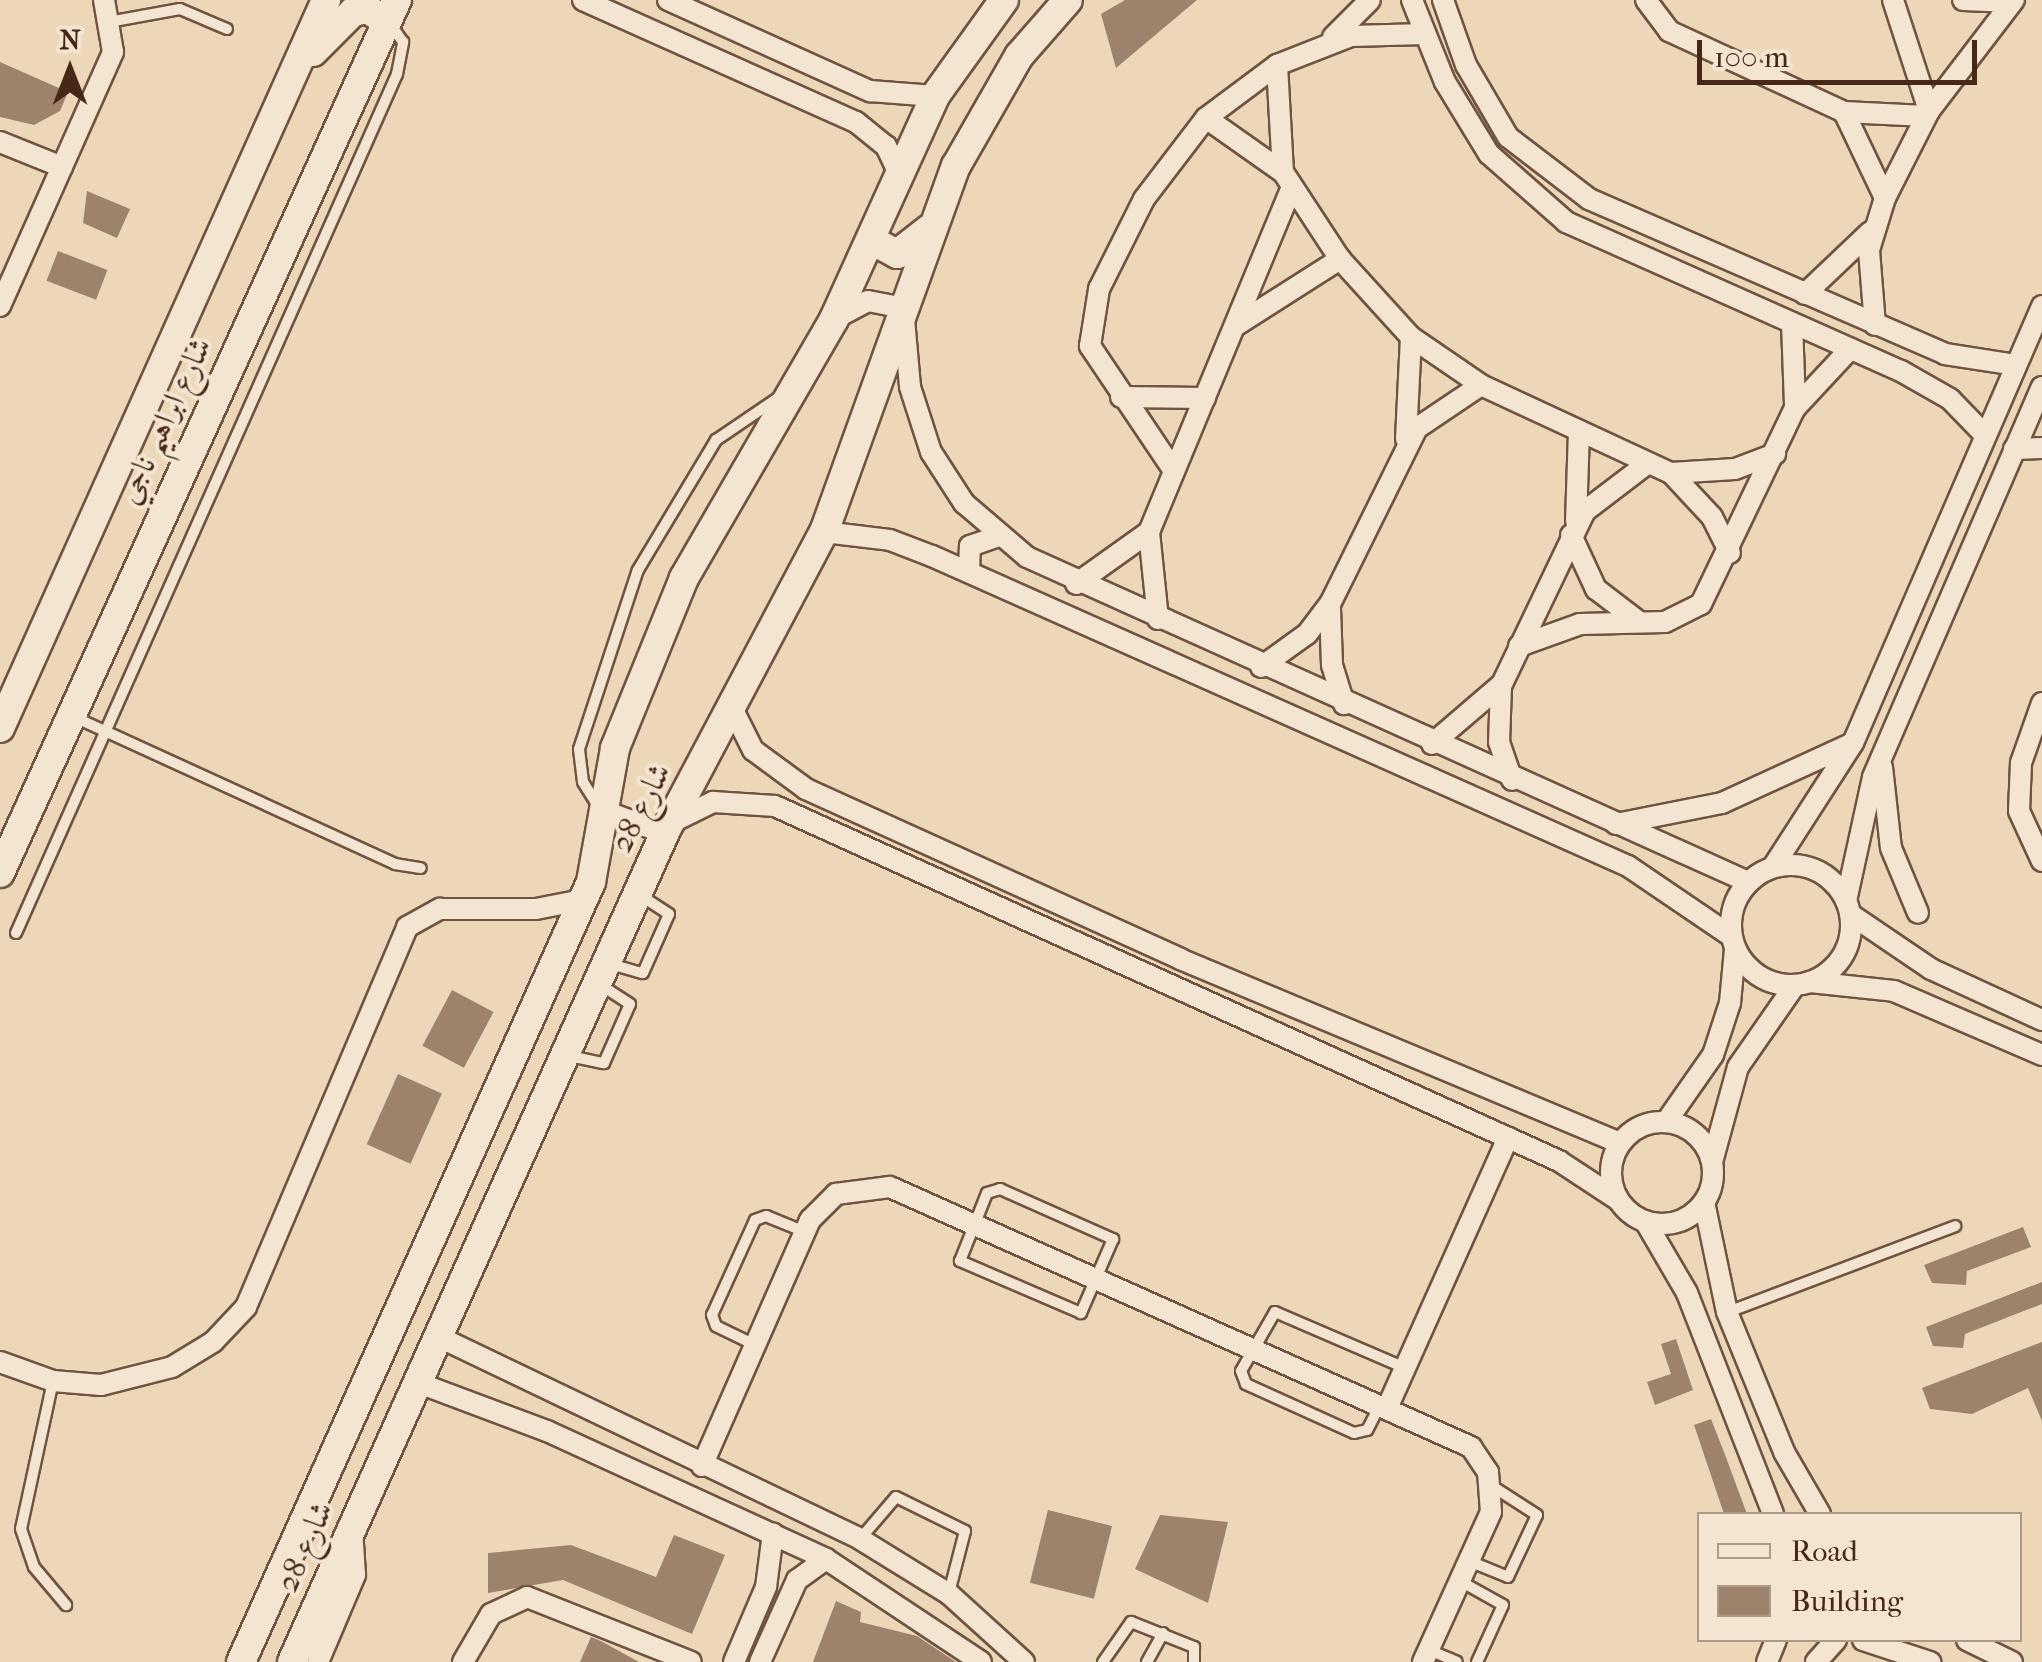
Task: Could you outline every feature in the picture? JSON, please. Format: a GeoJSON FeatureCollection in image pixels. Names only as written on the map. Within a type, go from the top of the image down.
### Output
{"type":"FeatureCollection","features":[{"type":"Feature","properties":{"kind":"street"},"geometry":{"type":"LineString","coordinates":[[0,306],[114,52],[114,20],[104,0]]}},
{"type":"Feature","properties":{"kind":"street","name":"شارع ابراهيم ناجي"},"geometry":{"type":"LineString","coordinates":[[0,728],[326,0]]}},
{"type":"Feature","properties":{"kind":"street"},"geometry":{"type":"LineString","coordinates":[[582,0],[877,136],[897,170]]}},
{"type":"Feature","properties":{"kind":"street"},"geometry":{"type":"LineString","coordinates":[[668,0],[885,95],[935,96]]}},
{"type":"Feature","properties":{"kind":"street","name":"شارع 28"},"geometry":{"type":"LineString","coordinates":[[241,1662],[582,900],[616,748],[659,633],[711,523],[834,319],[871,240],[897,170],[935,96],[1004,0]]}},
{"type":"Feature","properties":{"kind":"street","name":"شارع 28"},"geometry":{"type":"LineString","coordinates":[[292,1662],[667,828],[824,532],[934,225],[984,109],[1068,0]]}},
{"type":"Feature","properties":{"kind":"street"},"geometry":{"type":"LineString","coordinates":[[1328,42],[1370,0]]}},
{"type":"Feature","properties":{"kind":"street"},"geometry":{"type":"LineString","coordinates":[[1412,0],[1466,119],[1522,187],[1566,222],[1930,386],[1983,433]]}},
{"type":"Feature","properties":{"kind":"street"},"geometry":{"type":"LineString","coordinates":[[1443,0],[1466,65],[1508,137],[1588,199],[1945,354],[2015,365]]}},
{"type":"Feature","properties":{"kind":"street"},"geometry":{"type":"LineString","coordinates":[[1646,0],[1687,41],[1844,112],[1927,114]]}},
{"type":"Feature","properties":{"kind":"street"},"geometry":{"type":"LineString","coordinates":[[1893,0],[1927,114]]}},
{"type":"Feature","properties":{"kind":"street"},"geometry":{"type":"LineString","coordinates":[[1963,0],[2013,1]]}},
{"type":"Feature","properties":{"kind":"street"},"geometry":{"type":"LineString","coordinates":[[1875,325],[1872,231],[1885,198],[1927,114],[2013,1]]}},
{"type":"Feature","properties":{"kind":"street"},"geometry":{"type":"LineString","coordinates":[[296,71],[353,12],[391,10]]}},
{"type":"Feature","properties":{"kind":"street","name":"شارع ابراهيم ناجي"},"geometry":{"type":"LineString","coordinates":[[0,872],[391,10]]}},
{"type":"Feature","properties":{"kind":"street"},"geometry":{"type":"LineString","coordinates":[[1174,471],[1090,346],[1090,317],[1144,198],[1206,118],[1278,65],[1328,42],[1425,34]]}},
{"type":"Feature","properties":{"kind":"street"},"geometry":{"type":"LineString","coordinates":[[1158,619],[1149,532],[1234,328],[1287,181],[1278,65]]}},
{"type":"Feature","properties":{"kind":"street"},"geometry":{"type":"LineString","coordinates":[[825,109],[840,78]]}},
{"type":"Feature","properties":{"kind":"street"},"geometry":{"type":"LineString","coordinates":[[1844,112],[1885,198]]}},
{"type":"Feature","properties":{"kind":"street"},"geometry":{"type":"LineString","coordinates":[[1206,118],[1287,181],[1340,259],[1411,337],[1482,385],[1671,473],[1712,517],[1730,553]]}},
{"type":"Feature","properties":{"kind":"street"},"geometry":{"type":"LineString","coordinates":[[0,142],[62,168]]}},
{"type":"Feature","properties":{"kind":"street"},"geometry":{"type":"LineString","coordinates":[[871,240],[897,254],[934,225]]}},
{"type":"Feature","properties":{"kind":"street"},"geometry":{"type":"LineString","coordinates":[[1805,294],[1872,231]]}},
{"type":"Feature","properties":{"kind":"street"},"geometry":{"type":"LineString","coordinates":[[1668,269],[1680,242]]}},
{"type":"Feature","properties":{"kind":"street"},"geometry":{"type":"LineString","coordinates":[[1234,328],[1340,259]]}},
{"type":"Feature","properties":{"kind":"street"},"geometry":{"type":"LineString","coordinates":[[834,319],[868,301],[903,308],[920,430],[944,476],[996,537],[1076,584],[1748,882]]}},
{"type":"Feature","properties":{"kind":"street"},"geometry":{"type":"LineString","coordinates":[[1666,1122],[1700,1079],[1723,1030],[1733,906],[1748,882],[1773,867],[1853,743],[1983,433],[2042,306]]}},
{"type":"Feature","properties":{"kind":"street"},"geometry":{"type":"LineString","coordinates":[[1792,323],[1795,408]]}},
{"type":"Feature","properties":{"kind":"street"},"geometry":{"type":"LineString","coordinates":[[1405,444],[1411,337]]}},
{"type":"Feature","properties":{"kind":"street"},"geometry":{"type":"LineString","coordinates":[[1519,646],[1580,624],[1645,624],[1701,604],[1730,553],[1795,408],[1850,348]]}},
{"type":"Feature","properties":{"kind":"street"},"geometry":{"type":"LineString","coordinates":[[1930,386],[1945,354]]}},
{"type":"Feature","properties":{"kind":"street"},"geometry":{"type":"LineString","coordinates":[[1261,667],[1307,634],[1330,604],[1405,444],[1446,402],[1482,385]]}},
{"type":"Feature","properties":{"kind":"street"},"geometry":{"type":"LineString","coordinates":[[1819,1512],[1784,1452],[1727,1312],[1704,1202],[1738,1068],[1802,984],[1837,964],[1858,826],[1882,754],[2042,388]]}},
{"type":"Feature","properties":{"kind":"street"},"geometry":{"type":"LineString","coordinates":[[1122,397],[1204,398]]}},
{"type":"Feature","properties":{"kind":"street"},"geometry":{"type":"LineString","coordinates":[[1578,432],[1573,532],[1596,590],[1645,624]]}},
{"type":"Feature","properties":{"kind":"street"},"geometry":{"type":"LineString","coordinates":[[2014,450],[2042,448]]}},
{"type":"Feature","properties":{"kind":"street"},"geometry":{"type":"LineString","coordinates":[[1671,473],[1735,469],[1775,454]]}},
{"type":"Feature","properties":{"kind":"street"},"geometry":{"type":"LineString","coordinates":[[1512,780],[1499,742],[1502,684],[1573,532],[1613,483],[1648,463]]}},
{"type":"Feature","properties":{"kind":"street"},"geometry":{"type":"LineString","coordinates":[[824,532],[890,540],[969,572],[1628,866],[1733,942],[1759,976],[1802,984],[1894,991],[2042,1055]]}},
{"type":"Feature","properties":{"kind":"street"},"geometry":{"type":"LineString","coordinates":[[1076,584],[1149,532]]}},
{"type":"Feature","properties":{"kind":"street"},"geometry":{"type":"LineString","coordinates":[[969,572],[970,546],[996,537]]}},
{"type":"Feature","properties":{"kind":"street"},"geometry":{"type":"LineString","coordinates":[[1330,604],[1332,665],[1344,704]]}},
{"type":"Feature","properties":{"kind":"street"},"geometry":{"type":"LineString","coordinates":[[1432,744],[1502,684]]}},
{"type":"Feature","properties":{"kind":"street"},"geometry":{"type":"LineString","coordinates":[[2042,704],[2021,763],[2018,811],[2042,861]]}},
{"type":"Feature","properties":{"kind":"street"},"geometry":{"type":"LineString","coordinates":[[732,710],[761,758],[806,789],[1180,958],[1619,1144]]}},
{"type":"Feature","properties":{"kind":"street"},"geometry":{"type":"LineString","coordinates":[[1615,824],[1722,803],[1853,743]]}},
{"type":"Feature","properties":{"kind":"street"},"geometry":{"type":"LineString","coordinates":[[1882,754],[1886,825],[1918,914]]}},
{"type":"Feature","properties":{"kind":"street"},"geometry":{"type":"LineString","coordinates":[[794,814],[806,789]]}},
{"type":"Feature","properties":{"kind":"street"},"geometry":{"type":"LineString","coordinates":[[604,811],[632,827],[667,828],[714,802],[754,802],[794,814],[1508,1138],[1618,1200],[1644,1221],[1687,1293],[1772,1512]]}},
{"type":"Feature","properties":{"kind":"street"},"geometry":{"type":"LineString","coordinates":[[1773,867],[1816,870],[1848,908],[1930,970],[2042,1020]]}},
{"type":"Feature","properties":{"kind":"street"},"geometry":{"type":"LineString","coordinates":[[0,1362],[53,1382],[113,1383],[172,1367],[246,1307],[414,920],[440,909],[536,909],[582,900],[603,890],[637,894]]}},
{"type":"Feature","properties":{"kind":"street"},"geometry":{"type":"LineString","coordinates":[[1168,984],[1180,958]]}},
{"type":"Feature","properties":{"kind":"street"},"geometry":{"type":"LineString","coordinates":[[1618,1200],[1610,1172],[1619,1144],[1640,1126],[1666,1122],[1691,1131],[1712,1164]]}},
{"type":"Feature","properties":{"kind":"street"},"geometry":{"type":"LineString","coordinates":[[1384,1404],[1405,1368],[1508,1138]]}},
{"type":"Feature","properties":{"kind":"street"},"geometry":{"type":"LineString","coordinates":[[702,1466],[804,1232],[836,1194],[872,1185],[974,1222],[1384,1404],[1471,1448],[1492,1486],[1491,1512],[1426,1656]]}},
{"type":"Feature","properties":{"kind":"street"},"geometry":{"type":"LineString","coordinates":[[1644,1221],[1671,1224],[1704,1202]]}},
{"type":"Feature","properties":{"kind":"street"},"geometry":{"type":"LineString","coordinates":[[438,1337],[562,1401],[860,1539],[949,1594],[1024,1662]]}},
{"type":"Feature","properties":{"kind":"street"},"geometry":{"type":"LineString","coordinates":[[416,1382],[547,1431],[826,1559],[981,1662]]}},
{"type":"Feature","properties":{"kind":"street"},"geometry":{"type":"LineString","coordinates":[[547,1431],[562,1401]]}},
{"type":"Feature","properties":{"kind":"street"},"geometry":{"type":"LineString","coordinates":[[310,1510],[352,1527],[355,1576],[318,1662]]}},
{"type":"Feature","properties":{"kind":"street"},"geometry":{"type":"LineString","coordinates":[[734,1662],[766,1586],[772,1533]]}},
{"type":"Feature","properties":{"kind":"street"},"geometry":{"type":"LineString","coordinates":[[760,1662],[798,1580],[826,1559]]}},
{"type":"Feature","properties":{"kind":"street"},"geometry":{"type":"LineString","coordinates":[[463,1662],[491,1614],[528,1597],[692,1662]]}},
{"type":"Feature","properties":{"kind":"street"},"geometry":{"type":"LineString","coordinates":[[1816,1662],[1834,1642]]}},
{"type":"Feature","properties":{"kind":"street"},"geometry":{"type":"LineString","coordinates":[[1869,1642],[1930,1662]]}},
{"type":"Feature","properties":{"kind":"street"},"geometry":{"type":"LineString","coordinates":[[1971,1642],[2012,1662]]}},
{"type":"Feature","properties":{"kind":"lane"},"geometry":{"type":"LineString","coordinates":[[114,20],[180,9],[228,29]]}},
{"type":"Feature","properties":{"kind":"lane"},"geometry":{"type":"LineString","coordinates":[[16,933],[397,74],[403,42],[391,10]]}},
{"type":"Feature","properties":{"kind":"lane"},"geometry":{"type":"LineString","coordinates":[[604,811],[583,782],[579,749],[632,584],[716,440],[787,394]]}},
{"type":"Feature","properties":{"kind":"lane"},"geometry":{"type":"LineString","coordinates":[[70,715],[395,864],[420,868]]}},
{"type":"Feature","properties":{"kind":"lane"},"geometry":{"type":"LineString","coordinates":[[601,972],[643,973],[669,916],[637,894]]}},
{"type":"Feature","properties":{"kind":"lane"},"geometry":{"type":"LineString","coordinates":[[564,1054],[604,1063],[624,1021],[629,1002],[601,972]]}},
{"type":"Feature","properties":{"kind":"lane"},"geometry":{"type":"LineString","coordinates":[[1000,1189],[1110,1236],[1115,1249],[1100,1278],[1085,1310],[1072,1314],[964,1264],[959,1252],[987,1193],[1000,1189]]}},
{"type":"Feature","properties":{"kind":"lane"},"geometry":{"type":"LineString","coordinates":[[755,1345],[716,1326],[712,1314],[754,1220],[766,1216],[804,1232]]}},
{"type":"Feature","properties":{"kind":"lane"},"geometry":{"type":"LineString","coordinates":[[1727,1312],[1955,1226]]}},
{"type":"Feature","properties":{"kind":"lane"},"geometry":{"type":"LineString","coordinates":[[1384,1404],[1366,1430],[1354,1434],[1246,1384],[1241,1371],[1267,1316],[1279,1312],[1405,1368]]}},
{"type":"Feature","properties":{"kind":"lane"},"geometry":{"type":"LineString","coordinates":[[53,1382],[21,1529],[34,1567],[66,1605]]}},
{"type":"Feature","properties":{"kind":"lane"},"geometry":{"type":"LineString","coordinates":[[1464,1571],[1508,1577],[1537,1515],[1492,1486]]}},
{"type":"Feature","properties":{"kind":"lane"},"geometry":{"type":"LineString","coordinates":[[860,1539],[896,1497],[965,1530],[949,1594]]}},
{"type":"Feature","properties":{"kind":"lane"},"geometry":{"type":"LineString","coordinates":[[1464,1571],[1503,1605],[1477,1662]]}},
{"type":"Feature","properties":{"kind":"lane"},"geometry":{"type":"LineString","coordinates":[[1103,1662],[1127,1623],[1194,1647],[1194,1662]]}},
{"type":"Feature","properties":{"kind":"lane"},"geometry":{"type":"LineString","coordinates":[[1148,1662],[1163,1633]]}},
{"type":"Feature","properties":{"kind":"lane"},"geometry":{"type":"LineString","coordinates":[[1426,1656],[1456,1662]]}},
{"type":"Feature","properties":{"kind":"building"},"geometry":{"type":"Polygon","coordinates":[[[1125,0],[1197,0],[1116,68],[1101,14],[1125,0]]]}},
{"type":"Feature","properties":{"kind":"building"},"geometry":{"type":"Polygon","coordinates":[[[0,62],[68,92],[60,111],[34,125],[0,117],[0,62]]]}},
{"type":"Feature","properties":{"kind":"building"},"geometry":{"type":"Polygon","coordinates":[[[87,191],[130,209],[117,238],[83,223],[87,191]]]}},
{"type":"Feature","properties":{"kind":"building"},"geometry":{"type":"Polygon","coordinates":[[[58,251],[107,270],[96,300],[47,281],[58,251]]]}},
{"type":"Feature","properties":{"kind":"building"},"geometry":{"type":"Polygon","coordinates":[[[452,990],[493,1012],[464,1068],[422,1046],[452,990]]]}},
{"type":"Feature","properties":{"kind":"building"},"geometry":{"type":"Polygon","coordinates":[[[398,1074],[442,1094],[411,1164],[367,1144],[398,1074]]]}},
{"type":"Feature","properties":{"kind":"building"},"geometry":{"type":"Polygon","coordinates":[[[2023,1227],[2031,1247],[1967,1271],[1966,1285],[1932,1283],[1924,1265],[2023,1227]]]}},
{"type":"Feature","properties":{"kind":"building"},"geometry":{"type":"Polygon","coordinates":[[[2042,1282],[2042,1304],[1965,1334],[1963,1348],[1933,1346],[1926,1327],[2042,1282]]]}},
{"type":"Feature","properties":{"kind":"building"},"geometry":{"type":"Polygon","coordinates":[[[1676,1339],[1693,1390],[1655,1405],[1647,1382],[1671,1374],[1661,1344],[1676,1339]]]}},
{"type":"Feature","properties":{"kind":"building"},"geometry":{"type":"Polygon","coordinates":[[[2042,1342],[2042,1421],[2028,1388],[1972,1414],[1930,1409],[1922,1388],[2042,1342]]]}},
{"type":"Feature","properties":{"kind":"building"},"geometry":{"type":"Polygon","coordinates":[[[1711,1419],[1746,1512],[1723,1512],[1694,1425],[1711,1419]]]}},
{"type":"Feature","properties":{"kind":"building"},"geometry":{"type":"Polygon","coordinates":[[[1048,1510],[1112,1526],[1094,1599],[1030,1583],[1048,1510]]]}},
{"type":"Feature","properties":{"kind":"building"},"geometry":{"type":"Polygon","coordinates":[[[1160,1515],[1228,1522],[1208,1603],[1135,1569],[1160,1515]]]}},
{"type":"Feature","properties":{"kind":"building"},"geometry":{"type":"Polygon","coordinates":[[[674,1535],[725,1555],[692,1634],[563,1580],[488,1593],[488,1553],[571,1545],[656,1577],[674,1535]]]}},
{"type":"Feature","properties":{"kind":"building"},"geometry":{"type":"Polygon","coordinates":[[[836,1601],[861,1612],[860,1622],[917,1636],[956,1662],[813,1662],[836,1601]]]}},
{"type":"Feature","properties":{"kind":"building"},"geometry":{"type":"Polygon","coordinates":[[[591,1637],[601,1641],[639,1662],[580,1662],[591,1637]]]}}]}
